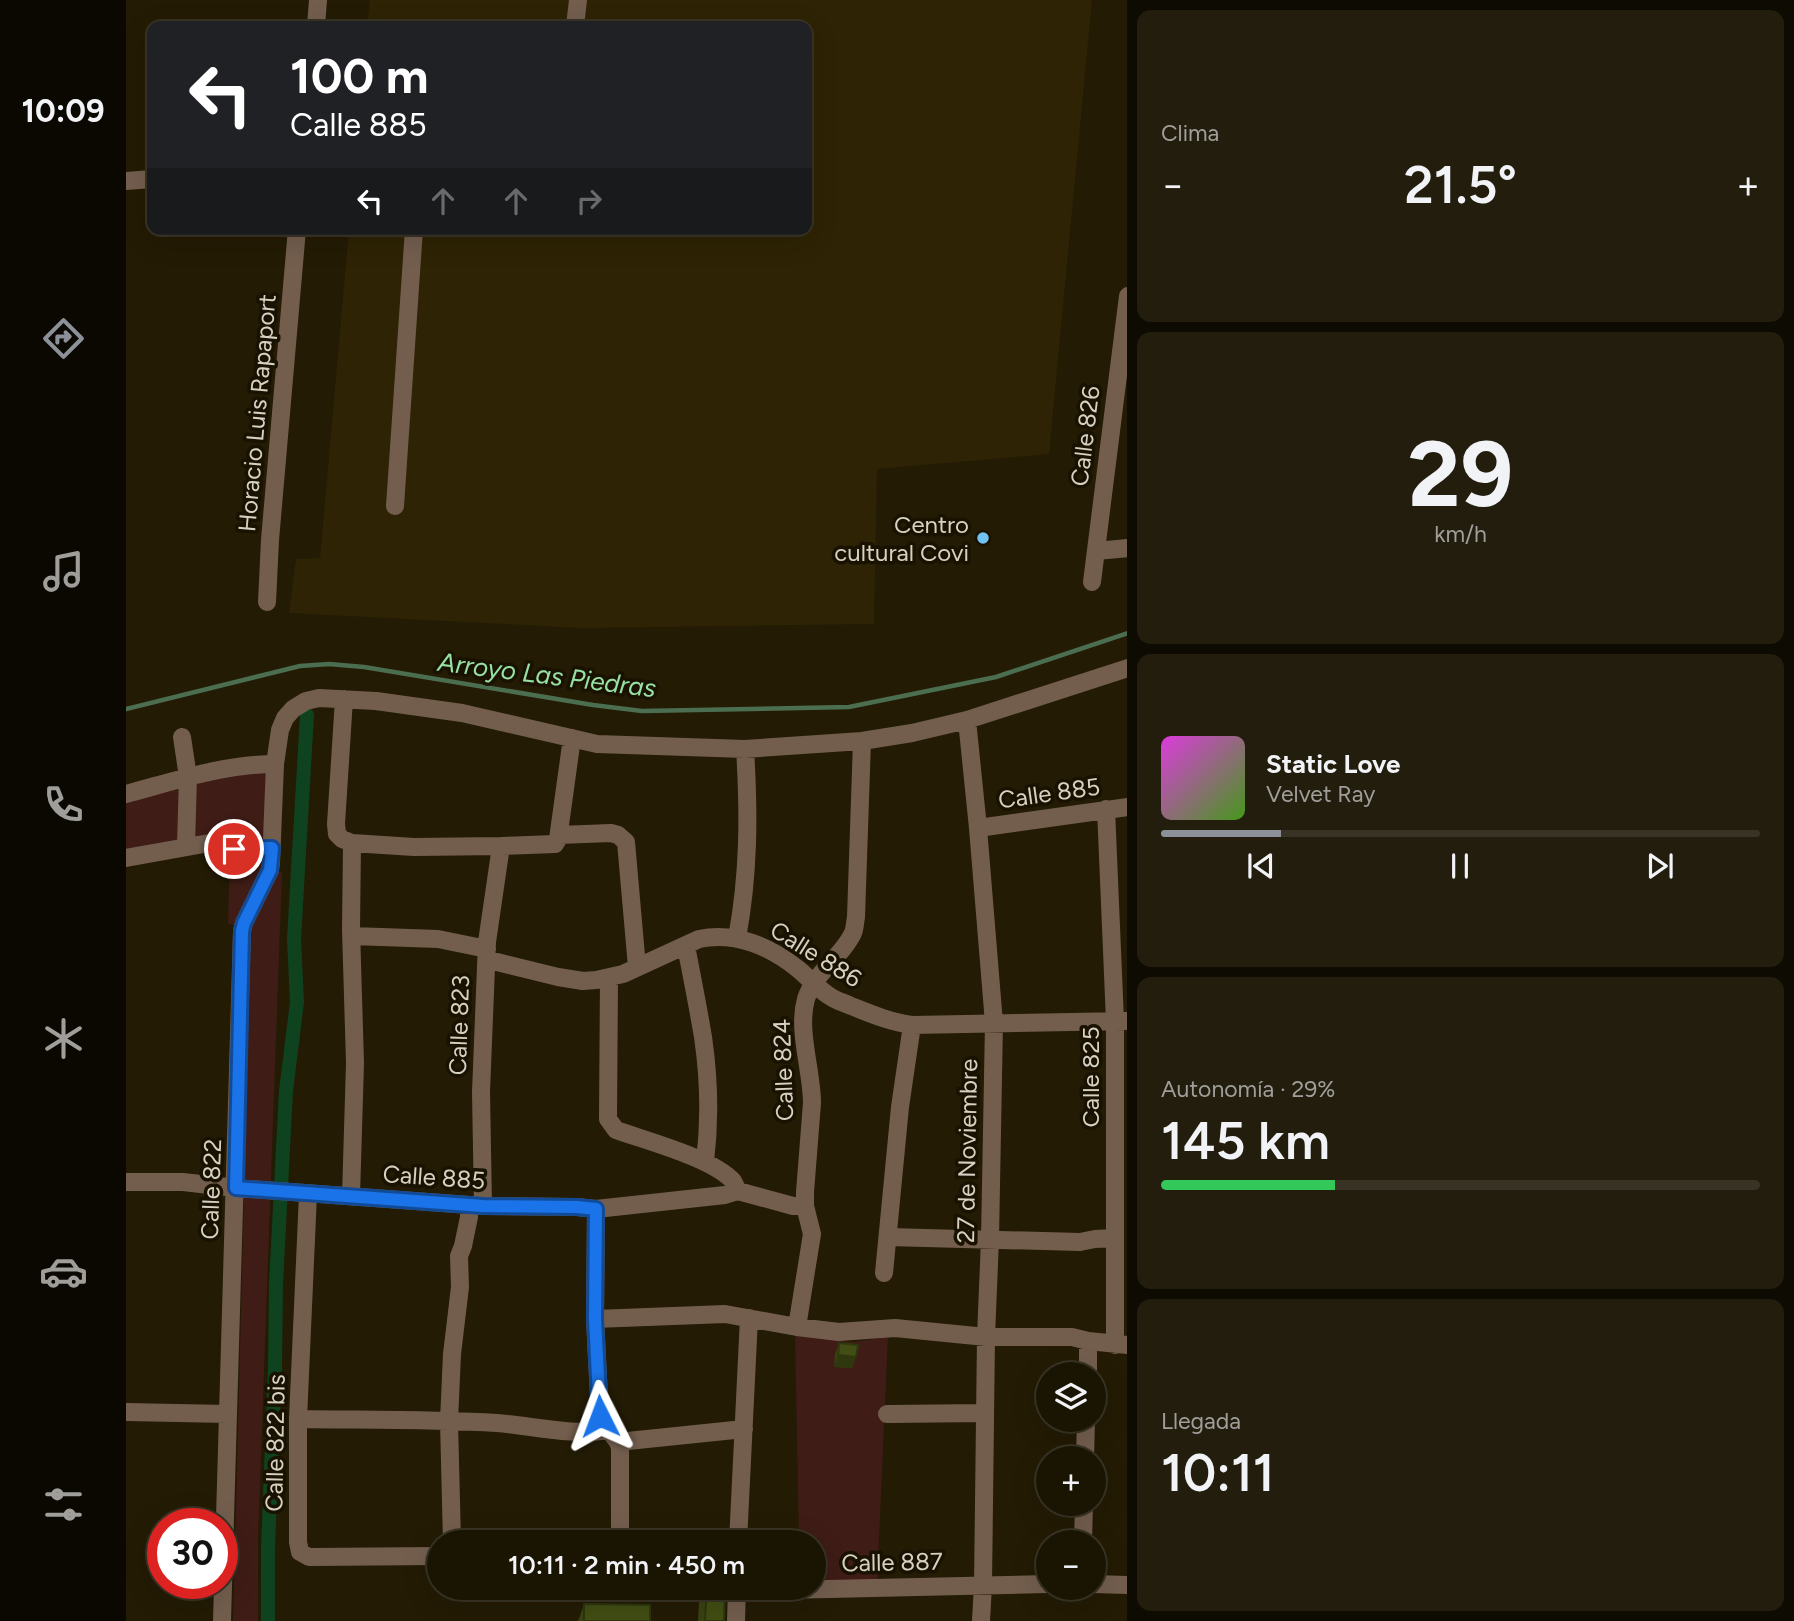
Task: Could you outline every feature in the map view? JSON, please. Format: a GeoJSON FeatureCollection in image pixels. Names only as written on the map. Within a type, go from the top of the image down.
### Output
{"type":"FeatureCollection","features":[{"type":"Feature","properties":{"kind":"street"},"geometry":{"type":"LineString","coordinates":[[316,21],[318,0]]}},
{"type":"Feature","properties":{"kind":"street"},"geometry":{"type":"LineString","coordinates":[[576,21],[578,0]]}},
{"type":"Feature","properties":{"kind":"street"},"geometry":{"type":"LineString","coordinates":[[126,181],[147,179]]}},
{"type":"Feature","properties":{"kind":"street","name":"Horacio Luis Rapaport"},"geometry":{"type":"LineString","coordinates":[[267,602],[296,235]]}},
{"type":"Feature","properties":{"kind":"street"},"geometry":{"type":"LineString","coordinates":[[395,506],[414,235]]}},
{"type":"Feature","properties":{"kind":"street","name":"Calle 826"},"geometry":{"type":"LineString","coordinates":[[1092,582],[1127,296]]}},
{"type":"Feature","properties":{"kind":"street"},"geometry":{"type":"LineString","coordinates":[[1096,551],[1127,548]]}},
{"type":"Feature","properties":{"kind":"street","name":"Calle 822"},"geometry":{"type":"LineString","coordinates":[[222,1621],[242,931],[270,870],[275,764],[281,730],[285,718],[293,709],[306,701],[319,698],[376,701],[463,713],[597,744],[745,749],[862,741],[912,733],[967,720],[1127,668]]}},
{"type":"Feature","properties":{"kind":"street"},"geometry":{"type":"LineString","coordinates":[[344,699],[336,824],[337,834],[352,843],[414,847],[555,844],[559,835],[572,738]]}},
{"type":"Feature","properties":{"kind":"street","name":"27 de Noviembre"},"geometry":{"type":"LineString","coordinates":[[967,720],[994,1023],[984,1413],[983,1585]]}},
{"type":"Feature","properties":{"kind":"street"},"geometry":{"type":"LineString","coordinates":[[182,737],[188,778],[186,845]]}},
{"type":"Feature","properties":{"kind":"street","name":"Calle 824"},"geometry":{"type":"LineString","coordinates":[[797,1327],[812,1234],[805,1206],[812,1090],[803,1029],[806,1000],[814,983],[854,931],[862,741]]}},
{"type":"Feature","properties":{"kind":"street"},"geometry":{"type":"LineString","coordinates":[[737,938],[746,881],[748,802],[745,749]]}},
{"type":"Feature","properties":{"kind":"street"},"geometry":{"type":"LineString","coordinates":[[126,794],[228,767],[275,764]]}},
{"type":"Feature","properties":{"kind":"street","name":"Calle 885"},"geometry":{"type":"LineString","coordinates":[[978,828],[1127,807]]}},
{"type":"Feature","properties":{"kind":"street","name":"Calle 825"},"geometry":{"type":"LineString","coordinates":[[1106,809],[1121,1021],[1115,1238],[1121,1345]]}},
{"type":"Feature","properties":{"kind":"street"},"geometry":{"type":"LineString","coordinates":[[559,835],[611,834],[618,835],[626,842],[637,967]]}},
{"type":"Feature","properties":{"kind":"street"},"geometry":{"type":"LineString","coordinates":[[126,858],[186,845],[215,842],[224,842],[234,849],[272,848]]}},
{"type":"Feature","properties":{"kind":"street"},"geometry":{"type":"LineString","coordinates":[[351,1196],[355,1063],[352,843]]}},
{"type":"Feature","properties":{"kind":"street","name":"Calle 823"},"geometry":{"type":"LineString","coordinates":[[452,1530],[449,1421],[452,1354],[460,1287],[459,1256],[469,1217],[476,1205],[487,955],[500,846]]}},
{"type":"Feature","properties":{"kind":"street","name":"Calle 886"},"geometry":{"type":"LineString","coordinates":[[352,936],[438,939],[487,955],[497,962],[575,980],[596,980],[623,974],[699,939],[737,938],[777,954],[830,997],[896,1023],[912,1025],[1121,1021]]}},
{"type":"Feature","properties":{"kind":"street"},"geometry":{"type":"LineString","coordinates":[[686,946],[703,1039],[709,1131],[705,1161]]}},
{"type":"Feature","properties":{"kind":"street"},"geometry":{"type":"LineString","coordinates":[[609,978],[608,1119],[616,1130],[705,1161],[734,1182],[738,1191],[793,1206],[805,1206]]}},
{"type":"Feature","properties":{"kind":"street"},"geometry":{"type":"LineString","coordinates":[[884,1273],[900,1107],[912,1025]]}},
{"type":"Feature","properties":{"kind":"street","name":"Calle 885"},"geometry":{"type":"LineString","coordinates":[[126,1182],[183,1182],[267,1191],[476,1205],[596,1209],[725,1195],[738,1191]]}},
{"type":"Feature","properties":{"kind":"street","name":"Calle 822 bis"},"geometry":{"type":"LineString","coordinates":[[302,1193],[298,1419],[300,1552],[309,1557],[427,1556]]}},
{"type":"Feature","properties":{"kind":"street"},"geometry":{"type":"LineString","coordinates":[[596,1209],[595,1319],[600,1416],[620,1448],[620,1530]]}},
{"type":"Feature","properties":{"kind":"street"},"geometry":{"type":"LineString","coordinates":[[888,1237],[1080,1242],[1095,1238],[1115,1238]]}},
{"type":"Feature","properties":{"kind":"street"},"geometry":{"type":"LineString","coordinates":[[595,1319],[725,1314],[839,1332],[895,1328],[986,1337],[1072,1337],[1121,1345]]}},
{"type":"Feature","properties":{"kind":"street"},"geometry":{"type":"LineString","coordinates":[[739,1530],[749,1318]]}},
{"type":"Feature","properties":{"kind":"street"},"geometry":{"type":"LineString","coordinates":[[1087,1362],[1088,1341]]}},
{"type":"Feature","properties":{"kind":"street"},"geometry":{"type":"LineString","coordinates":[[126,1412],[228,1414]]}},
{"type":"Feature","properties":{"kind":"street"},"geometry":{"type":"LineString","coordinates":[[887,1414],[984,1413]]}},
{"type":"Feature","properties":{"kind":"street"},"geometry":{"type":"LineString","coordinates":[[298,1419],[498,1423],[613,1436],[744,1430]]}},
{"type":"Feature","properties":{"kind":"street","name":"Calle 887"},"geometry":{"type":"LineString","coordinates":[[826,1588],[1036,1584]]}},
{"type":"Feature","properties":{"kind":"street"},"geometry":{"type":"LineString","coordinates":[[1106,1584],[1127,1585]]}},
{"type":"Feature","properties":{"kind":"street"},"geometry":{"type":"LineString","coordinates":[[981,1621],[983,1585]]}},
{"type":"Feature","properties":{"kind":"street"},"geometry":{"type":"LineString","coordinates":[[736,1621],[737,1600]]}},
{"type":"Feature","properties":{"kind":"shaded area"},"geometry":{"type":"Polygon","coordinates":[[[370,0],[1092,0],[1049,454],[877,469],[874,624],[581,628],[289,613],[296,559],[320,558],[348,235],[812,235],[812,21],[368,21],[370,0]]]}},
{"type":"Feature","properties":{"kind":"shaded area"},"geometry":{"type":"Polygon","coordinates":[[[245,771],[267,773],[267,844],[192,841],[194,783],[245,771]]]}},
{"type":"Feature","properties":{"kind":"shaded area"},"geometry":{"type":"Polygon","coordinates":[[[183,786],[182,840],[126,853],[126,800],[183,786]]]}},
{"type":"Feature","properties":{"kind":"shaded area"},"geometry":{"type":"Polygon","coordinates":[[[230,855],[264,855],[258,883],[234,926],[228,923],[230,855]]]}},
{"type":"Feature","properties":{"kind":"shaded area"},"geometry":{"type":"Polygon","coordinates":[[[282,872],[258,1539],[258,1621],[233,1621],[234,1599],[238,1599],[236,1508],[251,924],[274,873],[282,872]]]}},
{"type":"Feature","properties":{"kind":"shaded area"},"geometry":{"type":"Polygon","coordinates":[[[795,1335],[853,1342],[888,1337],[877,1583],[826,1583],[826,1530],[799,1530],[795,1335]]]}},
{"type":"Feature","properties":{"kind":"building"},"geometry":{"type":"Polygon","coordinates":[[[839,1343],[858,1345],[856,1357],[838,1355],[839,1343]]]}},
{"type":"Feature","properties":{"kind":"building"},"geometry":{"type":"Polygon","coordinates":[[[706,1600],[725,1600],[724,1621],[705,1621],[706,1600]]]}},
{"type":"Feature","properties":{"kind":"building"},"geometry":{"type":"Polygon","coordinates":[[[584,1604],[650,1605],[650,1621],[584,1621],[584,1604]]]}},
{"type":"Feature","properties":{"kind":"waterway","name":"Arroyo Las Piedras"},"geometry":{"type":"LineString","coordinates":[[126,709],[300,666],[329,664],[364,667],[642,711],[849,707],[996,677],[1127,633]]}},
{"type":"Feature","properties":{"kind":"waterway"},"geometry":{"type":"LineString","coordinates":[[268,1621],[276,1284],[286,1091],[297,1002],[294,939],[307,715]]}},
{"type":"Feature","properties":{"kind":"place","name":"Centro cultural Covi"},"geometry":{"type":"Point","coordinates":[983,538]}},
{"type":"Feature","properties":{"kind":"route"},"geometry":{"type":"LineString","coordinates":[[234,849],[272,848],[270,870],[242,931],[236,1188],[483,1206],[596,1209],[595,1319],[600,1416]]}}]}
